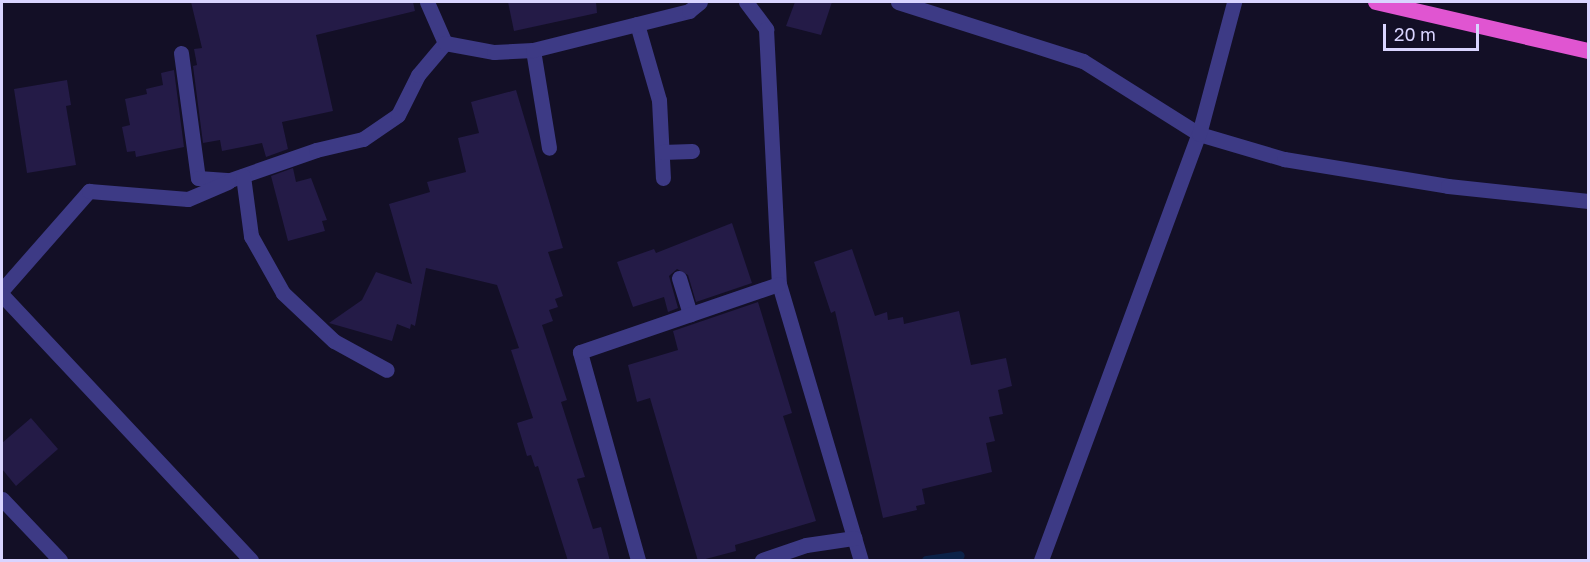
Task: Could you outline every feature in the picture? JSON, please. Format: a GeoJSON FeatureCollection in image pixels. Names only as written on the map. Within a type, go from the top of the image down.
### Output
{"type":"FeatureCollection","features":[{"type":"Feature","properties":{"kind":"highway"},"geometry":{"type":"LineString","coordinates":[[1376,2],[1588,47]]}},
{"type":"Feature","properties":{"kind":"street"},"geometry":{"type":"LineString","coordinates":[[427,2],[445,43]]}},
{"type":"Feature","properties":{"kind":"street"},"geometry":{"type":"LineString","coordinates":[[445,43],[494,52],[533,50],[689,11],[700,2]]}},
{"type":"Feature","properties":{"kind":"street"},"geometry":{"type":"LineString","coordinates":[[746,2],[766,29],[779,284],[861,561]]}},
{"type":"Feature","properties":{"kind":"street"},"geometry":{"type":"LineString","coordinates":[[898,2],[1083,61],[1199,134],[1296,161],[1448,186],[1588,201]]}},
{"type":"Feature","properties":{"kind":"street"},"geometry":{"type":"LineString","coordinates":[[1041,561],[1199,134],[1234,2]]}},
{"type":"Feature","properties":{"kind":"street"},"geometry":{"type":"LineString","coordinates":[[637,24],[659,100],[663,178]]}},
{"type":"Feature","properties":{"kind":"street"},"geometry":{"type":"LineString","coordinates":[[2,290],[89,191],[188,199],[237,178],[316,150],[363,139],[398,115],[418,75],[445,43]]}},
{"type":"Feature","properties":{"kind":"street"},"geometry":{"type":"LineString","coordinates":[[533,50],[549,148]]}},
{"type":"Feature","properties":{"kind":"street"},"geometry":{"type":"LineString","coordinates":[[182,53],[198,178],[237,178]]}},
{"type":"Feature","properties":{"kind":"street"},"geometry":{"type":"LineString","coordinates":[[662,152],[692,151]]}},
{"type":"Feature","properties":{"kind":"street"},"geometry":{"type":"LineString","coordinates":[[237,178],[251,236],[283,293],[334,341],[387,370]]}},
{"type":"Feature","properties":{"kind":"street"},"geometry":{"type":"LineString","coordinates":[[679,278],[690,314]]}},
{"type":"Feature","properties":{"kind":"street"},"geometry":{"type":"LineString","coordinates":[[638,561],[580,352],[779,284]]}},
{"type":"Feature","properties":{"kind":"street"},"geometry":{"type":"LineString","coordinates":[[2,295],[251,561]]}},
{"type":"Feature","properties":{"kind":"street"},"geometry":{"type":"LineString","coordinates":[[2,499],[60,561]]}},
{"type":"Feature","properties":{"kind":"street"},"geometry":{"type":"LineString","coordinates":[[762,561],[806,545],[854,538]]}},
{"type":"Feature","properties":{"kind":"building"},"geometry":{"type":"Polygon","coordinates":[[[191,2],[413,2],[415,11],[316,35],[333,111],[282,122],[288,149],[266,157],[262,143],[222,151],[220,140],[203,143],[193,66],[197,65],[194,49],[202,48],[191,2]]]}},
{"type":"Feature","properties":{"kind":"building"},"geometry":{"type":"Polygon","coordinates":[[[508,2],[596,2],[597,13],[514,31],[508,2]]]}},
{"type":"Feature","properties":{"kind":"building"},"geometry":{"type":"Polygon","coordinates":[[[795,2],[832,2],[821,35],[786,26],[795,2]]]}},
{"type":"Feature","properties":{"kind":"building"},"geometry":{"type":"Polygon","coordinates":[[[174,70],[184,147],[136,157],[135,151],[127,152],[122,127],[130,125],[125,99],[147,94],[146,89],[163,85],[161,73],[174,70]]]}},
{"type":"Feature","properties":{"kind":"building"},"geometry":{"type":"Polygon","coordinates":[[[67,80],[71,105],[66,106],[76,165],[27,173],[14,89],[67,80]]]}},
{"type":"Feature","properties":{"kind":"building"},"geometry":{"type":"Polygon","coordinates":[[[516,90],[563,248],[548,252],[563,296],[555,299],[558,307],[549,310],[553,321],[542,325],[567,400],[561,402],[585,477],[577,479],[593,529],[601,527],[610,561],[568,561],[538,466],[535,467],[531,455],[527,456],[517,423],[533,418],[511,350],[519,348],[497,285],[426,268],[415,326],[411,324],[410,329],[397,324],[392,341],[329,323],[362,300],[376,272],[412,284],[389,204],[430,192],[427,182],[466,172],[458,138],[479,133],[471,102],[516,90]]]}},
{"type":"Feature","properties":{"kind":"building"},"geometry":{"type":"Polygon","coordinates":[[[293,168],[296,182],[311,178],[327,220],[322,221],[325,231],[288,241],[271,176],[293,168]]]}},
{"type":"Feature","properties":{"kind":"building"},"geometry":{"type":"Polygon","coordinates":[[[732,223],[752,283],[696,302],[688,275],[677,269],[669,276],[678,308],[668,312],[664,297],[633,307],[617,262],[654,249],[656,253],[732,223]]]}},
{"type":"Feature","properties":{"kind":"building"},"geometry":{"type":"Polygon","coordinates":[[[852,249],[875,316],[887,312],[888,320],[903,317],[904,324],[959,311],[971,365],[1006,358],[1012,386],[998,390],[1003,414],[989,417],[995,441],[986,443],[992,472],[922,489],[925,504],[916,506],[917,510],[883,518],[835,311],[831,313],[814,262],[852,249]]]}},
{"type":"Feature","properties":{"kind":"building"},"geometry":{"type":"Polygon","coordinates":[[[758,302],[792,413],[783,416],[816,521],[735,545],[736,551],[698,561],[650,398],[637,402],[628,365],[678,350],[673,331],[758,302]]]}},
{"type":"Feature","properties":{"kind":"building"},"geometry":{"type":"Polygon","coordinates":[[[31,418],[58,449],[16,486],[2,469],[2,443],[31,418]]]}},
{"type":"Feature","properties":{"kind":"waterway"},"geometry":{"type":"LineString","coordinates":[[926,560],[960,555]]}}]}
